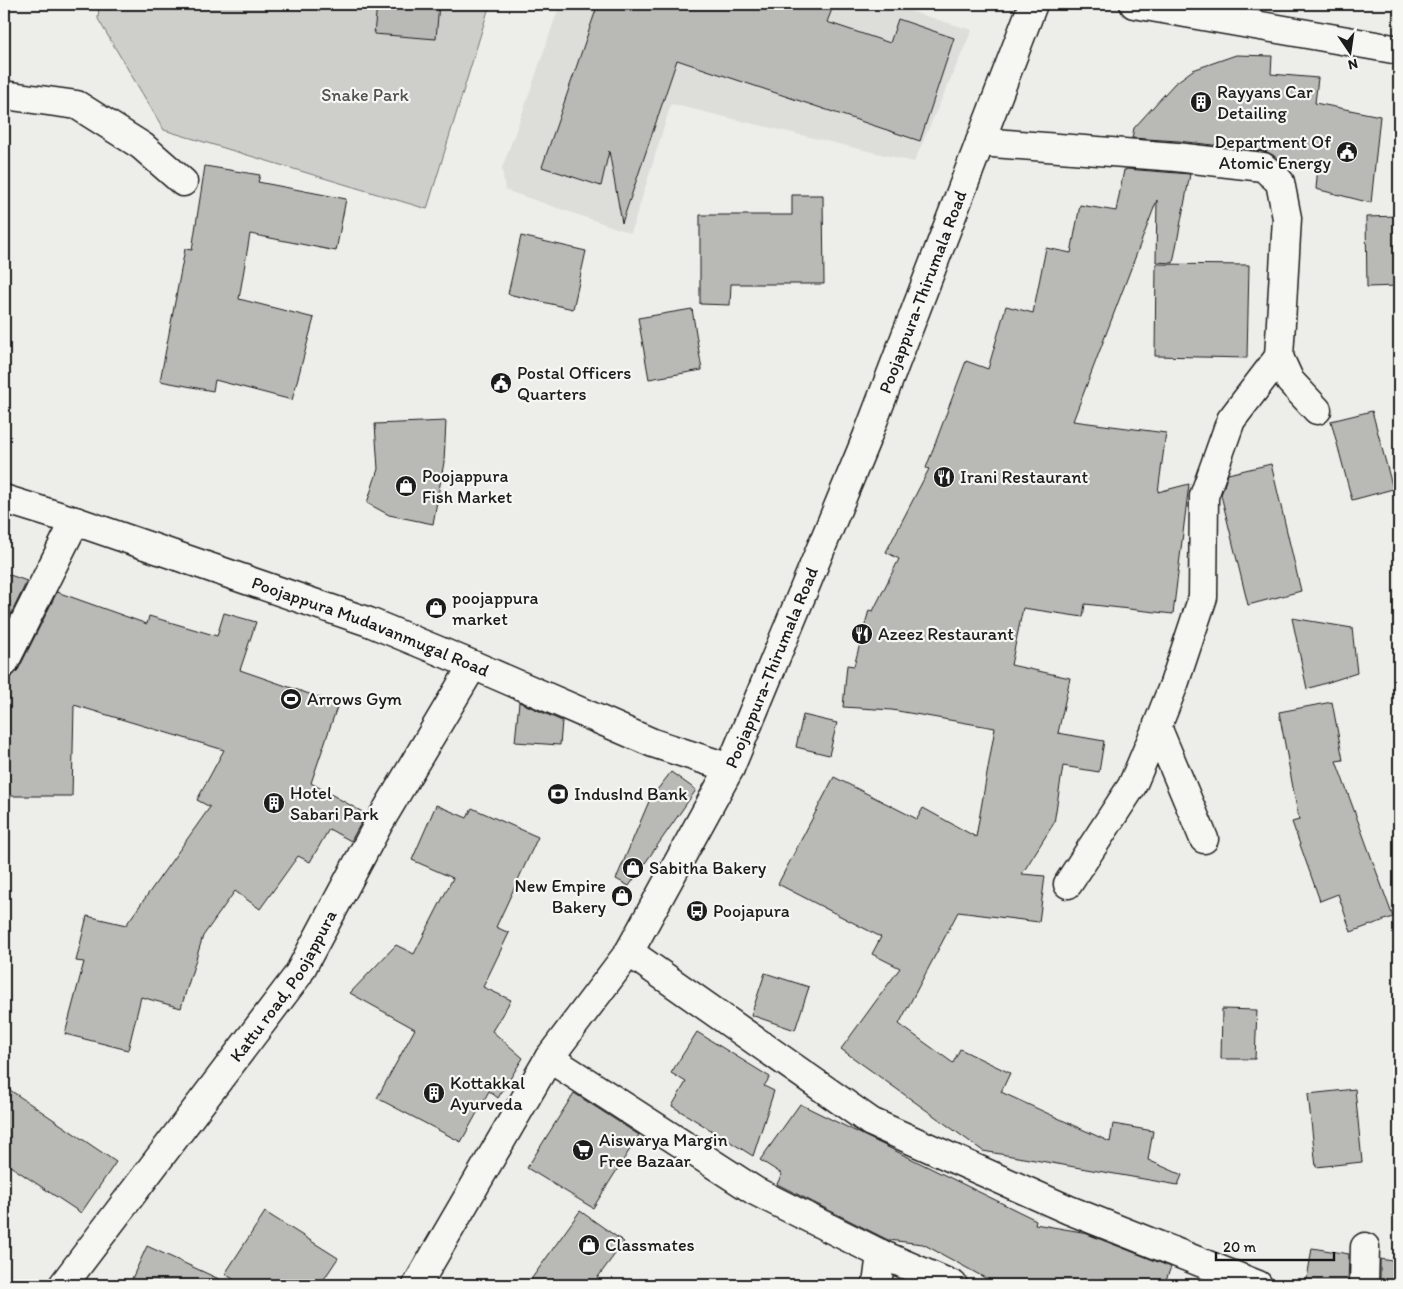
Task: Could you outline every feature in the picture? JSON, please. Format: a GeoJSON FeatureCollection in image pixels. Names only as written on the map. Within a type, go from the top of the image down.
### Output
{"type":"FeatureCollection","features":[{"type":"Feature","properties":{"kind":"street","name":"Poojappura-Thirumala Road"},"geometry":{"type":"LineString","coordinates":[[417,1285],[549,1058],[629,952],[730,768],[867,437],[1033,4]]}},
{"type":"Feature","properties":{"kind":"street"},"geometry":{"type":"LineString","coordinates":[[1134,4],[1399,50]]}},
{"type":"Feature","properties":{"kind":"street"},"geometry":{"type":"LineString","coordinates":[[4,95],[78,105],[142,146],[183,182]]}},
{"type":"Feature","properties":{"kind":"street"},"geometry":{"type":"LineString","coordinates":[[980,142],[1176,157],[1263,167],[1280,182],[1287,218],[1279,357],[1290,381],[1317,410]]}},
{"type":"Feature","properties":{"kind":"street"},"geometry":{"type":"LineString","coordinates":[[1068,884],[1132,786],[1157,727],[1174,684],[1203,597],[1204,496],[1231,420],[1279,357]]}},
{"type":"Feature","properties":{"kind":"street","name":"Poojappura Mudavanmugal Road"},"geometry":{"type":"LineString","coordinates":[[4,499],[75,520],[369,622],[652,743],[730,768]]}},
{"type":"Feature","properties":{"kind":"street"},"geometry":{"type":"LineString","coordinates":[[4,663],[75,520]]}},
{"type":"Feature","properties":{"kind":"street","name":"Kattu road, Poojappura"},"geometry":{"type":"LineString","coordinates":[[63,1285],[298,975],[379,823],[473,665]]}},
{"type":"Feature","properties":{"kind":"street"},"geometry":{"type":"LineString","coordinates":[[1157,727],[1204,839]]}},
{"type":"Feature","properties":{"kind":"street"},"geometry":{"type":"LineString","coordinates":[[629,952],[871,1122],[1069,1210],[1258,1285]]}},
{"type":"Feature","properties":{"kind":"street"},"geometry":{"type":"LineString","coordinates":[[549,1058],[755,1191],[881,1254],[953,1285]]}},
{"type":"Feature","properties":{"kind":"street"},"geometry":{"type":"LineString","coordinates":[[1364,1285],[1365,1247]]}},
{"type":"Feature","properties":{"kind":"street"},"geometry":{"type":"LineString","coordinates":[[876,1285],[881,1254]]}},
{"type":"Feature","properties":{"kind":"shaded area"},"geometry":{"type":"Polygon","coordinates":[[[560,4],[886,4],[972,30],[914,162],[671,104],[631,233],[505,190],[502,168],[560,4]]]}},
{"type":"Feature","properties":{"kind":"green space","name":"Snake Park"},"geometry":{"type":"Polygon","coordinates":[[[99,4],[490,4],[427,209],[164,130],[98,19],[99,4]]]}},
{"type":"Feature","properties":{"kind":"building"},"geometry":{"type":"Polygon","coordinates":[[[377,4],[439,4],[436,39],[374,34],[377,4]]]}},
{"type":"Feature","properties":{"kind":"building"},"geometry":{"type":"Polygon","coordinates":[[[598,4],[834,4],[827,22],[890,43],[898,19],[954,38],[920,141],[677,60],[622,223],[609,151],[601,186],[542,167],[598,4]]]}},
{"type":"Feature","properties":{"kind":"building"},"geometry":{"type":"Polygon","coordinates":[[[1236,55],[1272,56],[1271,74],[1318,78],[1315,103],[1380,116],[1371,203],[1316,189],[1318,165],[1279,160],[1265,151],[1132,138],[1134,128],[1174,84],[1193,70],[1236,55]]]}},
{"type":"Feature","properties":{"kind":"building"},"geometry":{"type":"Polygon","coordinates":[[[205,166],[260,175],[258,182],[346,199],[336,251],[250,234],[239,299],[314,318],[292,400],[215,380],[213,391],[160,381],[185,249],[192,250],[205,166]]]}},
{"type":"Feature","properties":{"kind":"building"},"geometry":{"type":"Polygon","coordinates":[[[1124,170],[1190,174],[1173,263],[1156,262],[1157,200],[1073,421],[1166,433],[1158,492],[1189,484],[1173,614],[1085,604],[1083,617],[1023,608],[1011,665],[1070,678],[1058,733],[1104,741],[1099,772],[1063,766],[1054,823],[1022,874],[1045,876],[1039,922],[958,912],[899,1024],[953,1063],[960,1049],[1010,1073],[1001,1092],[1110,1142],[1113,1124],[1153,1131],[1148,1160],[1182,1175],[1178,1185],[983,1151],[841,1049],[900,968],[872,954],[881,937],[778,884],[834,777],[917,819],[923,808],[976,837],[995,728],[892,710],[843,707],[847,665],[854,666],[869,610],[873,611],[899,559],[886,552],[929,469],[926,468],[966,361],[988,369],[1006,306],[1033,313],[1046,248],[1071,253],[1080,205],[1116,211],[1124,170]]]}},
{"type":"Feature","properties":{"kind":"building"},"geometry":{"type":"Polygon","coordinates":[[[792,195],[823,195],[824,284],[731,284],[730,305],[700,304],[700,215],[792,215],[792,195]]]}},
{"type":"Feature","properties":{"kind":"building"},"geometry":{"type":"Polygon","coordinates":[[[1399,216],[1399,286],[1367,287],[1366,217],[1399,216]]]}},
{"type":"Feature","properties":{"kind":"building"},"geometry":{"type":"Polygon","coordinates":[[[521,236],[586,251],[573,309],[508,294],[521,236]]]}},
{"type":"Feature","properties":{"kind":"building"},"geometry":{"type":"Polygon","coordinates":[[[1156,264],[1249,265],[1247,358],[1155,356],[1156,264]]]}},
{"type":"Feature","properties":{"kind":"building"},"geometry":{"type":"Polygon","coordinates":[[[692,309],[702,370],[649,379],[638,318],[692,309]]]}},
{"type":"Feature","properties":{"kind":"building"},"geometry":{"type":"Polygon","coordinates":[[[1372,411],[1393,489],[1352,500],[1331,421],[1372,411]]]}},
{"type":"Feature","properties":{"kind":"building","name":"Poojappura Fish Market"},"geometry":{"type":"Polygon","coordinates":[[[446,421],[444,462],[433,524],[389,515],[367,503],[378,469],[375,424],[446,421]]]}},
{"type":"Feature","properties":{"kind":"building"},"geometry":{"type":"Polygon","coordinates":[[[1271,464],[1301,591],[1248,605],[1221,495],[1228,474],[1271,464]]]}},
{"type":"Feature","properties":{"kind":"building"},"geometry":{"type":"Polygon","coordinates":[[[4,573],[27,581],[4,629],[4,573]]]}},
{"type":"Feature","properties":{"kind":"building"},"geometry":{"type":"Polygon","coordinates":[[[57,592],[147,624],[149,616],[217,636],[224,613],[256,622],[240,670],[338,704],[311,783],[366,814],[351,841],[329,829],[310,862],[298,856],[260,909],[235,891],[203,936],[181,1008],[141,997],[128,1050],[65,1034],[84,962],[76,961],[87,916],[126,925],[210,807],[197,800],[224,750],[74,705],[72,796],[4,796],[4,678],[12,676],[18,670],[57,592]]]}},
{"type":"Feature","properties":{"kind":"building"},"geometry":{"type":"Polygon","coordinates":[[[1292,618],[1352,628],[1357,673],[1307,689],[1292,618]]]}},
{"type":"Feature","properties":{"kind":"building"},"geometry":{"type":"Polygon","coordinates":[[[519,702],[562,721],[560,745],[515,742],[519,702]]]}},
{"type":"Feature","properties":{"kind":"building"},"geometry":{"type":"Polygon","coordinates":[[[1332,702],[1343,760],[1336,761],[1393,917],[1351,932],[1338,894],[1320,901],[1292,822],[1299,820],[1279,712],[1332,702]]]}},
{"type":"Feature","properties":{"kind":"building"},"geometry":{"type":"Polygon","coordinates":[[[803,715],[837,723],[829,755],[796,747],[803,715]]]}},
{"type":"Feature","properties":{"kind":"building"},"geometry":{"type":"Polygon","coordinates":[[[671,772],[696,790],[629,886],[616,879],[650,799],[671,772]]]}},
{"type":"Feature","properties":{"kind":"building"},"geometry":{"type":"Polygon","coordinates":[[[436,805],[467,818],[472,808],[538,837],[496,927],[509,933],[483,987],[511,1000],[492,1031],[523,1058],[498,1098],[489,1091],[461,1142],[377,1098],[415,1029],[350,993],[396,945],[414,954],[453,878],[412,860],[436,805]]]}},
{"type":"Feature","properties":{"kind":"building"},"geometry":{"type":"Polygon","coordinates":[[[765,973],[809,987],[795,1030],[751,1015],[765,973]]]}},
{"type":"Feature","properties":{"kind":"building"},"geometry":{"type":"Polygon","coordinates":[[[1222,1009],[1257,1010],[1255,1059],[1221,1059],[1222,1009]]]}},
{"type":"Feature","properties":{"kind":"building"},"geometry":{"type":"Polygon","coordinates":[[[697,1032],[770,1077],[764,1086],[774,1091],[753,1156],[672,1106],[686,1082],[671,1073],[697,1032]]]}},
{"type":"Feature","properties":{"kind":"building"},"geometry":{"type":"Polygon","coordinates":[[[4,1086],[116,1162],[81,1213],[4,1162],[4,1086]]]}},
{"type":"Feature","properties":{"kind":"building"},"geometry":{"type":"Polygon","coordinates":[[[1355,1089],[1362,1162],[1316,1167],[1308,1094],[1355,1089]]]}},
{"type":"Feature","properties":{"kind":"building","name":"Aiswarya Margin Free Bazaar"},"geometry":{"type":"Polygon","coordinates":[[[574,1093],[639,1135],[593,1208],[527,1168],[574,1093]]]}},
{"type":"Feature","properties":{"kind":"building"},"geometry":{"type":"Polygon","coordinates":[[[800,1104],[1036,1220],[1035,1224],[1082,1232],[1171,1267],[1164,1285],[998,1285],[923,1244],[888,1240],[777,1184],[782,1174],[760,1160],[800,1104]]]}},
{"type":"Feature","properties":{"kind":"building","name":"Classmates"},"geometry":{"type":"Polygon","coordinates":[[[580,1211],[624,1242],[592,1285],[527,1285],[580,1211]]]}},
{"type":"Feature","properties":{"kind":"building"},"geometry":{"type":"Polygon","coordinates":[[[265,1212],[338,1258],[320,1285],[243,1285],[225,1274],[265,1212]]]}},
{"type":"Feature","properties":{"kind":"building"},"geometry":{"type":"Polygon","coordinates":[[[147,1246],[232,1285],[129,1285],[147,1246]]]}},
{"type":"Feature","properties":{"kind":"building"},"geometry":{"type":"Polygon","coordinates":[[[1312,1248],[1349,1254],[1348,1285],[1306,1285],[1312,1248]]]}},
{"type":"Feature","properties":{"kind":"building"},"geometry":{"type":"Polygon","coordinates":[[[1380,1259],[1399,1262],[1399,1285],[1380,1285],[1380,1259]]]}},
{"type":"Feature","properties":{"kind":"place","name":"Rayyans Car Detailing"},"geometry":{"type":"Point","coordinates":[1201,102]}},
{"type":"Feature","properties":{"kind":"place","name":"Department Of Atomic Energy"},"geometry":{"type":"Point","coordinates":[1347,152]}},
{"type":"Feature","properties":{"kind":"place","name":"Postal Officers Quarters"},"geometry":{"type":"Point","coordinates":[501,383]}},
{"type":"Feature","properties":{"kind":"place","name":"Irani Restaurant"},"geometry":{"type":"Point","coordinates":[944,477]}},
{"type":"Feature","properties":{"kind":"place","name":"Poojappura Fish Market"},"geometry":{"type":"Point","coordinates":[406,486]}},
{"type":"Feature","properties":{"kind":"place","name":"poojappura market"},"geometry":{"type":"Point","coordinates":[436,608]}},
{"type":"Feature","properties":{"kind":"place","name":"Azeez Restaurant"},"geometry":{"type":"Point","coordinates":[862,634]}},
{"type":"Feature","properties":{"kind":"place","name":"Arrows Gym"},"geometry":{"type":"Point","coordinates":[291,699]}},
{"type":"Feature","properties":{"kind":"place","name":"IndusInd Bank"},"geometry":{"type":"Point","coordinates":[558,794]}},
{"type":"Feature","properties":{"kind":"place","name":"Hotel Sabari Park"},"geometry":{"type":"Point","coordinates":[274,803]}},
{"type":"Feature","properties":{"kind":"place","name":"Sabitha Bakery"},"geometry":{"type":"Point","coordinates":[633,868]}},
{"type":"Feature","properties":{"kind":"place","name":"New Empire Bakery"},"geometry":{"type":"Point","coordinates":[622,896]}},
{"type":"Feature","properties":{"kind":"place","name":"Poojapura"},"geometry":{"type":"Point","coordinates":[697,911]}},
{"type":"Feature","properties":{"kind":"place","name":"Kottakkal Ayurveda"},"geometry":{"type":"Point","coordinates":[434,1093]}},
{"type":"Feature","properties":{"kind":"place","name":"Aiswarya Margin Free Bazaar"},"geometry":{"type":"Point","coordinates":[583,1150]}},
{"type":"Feature","properties":{"kind":"place","name":"Classmates"},"geometry":{"type":"Point","coordinates":[589,1245]}}]}
